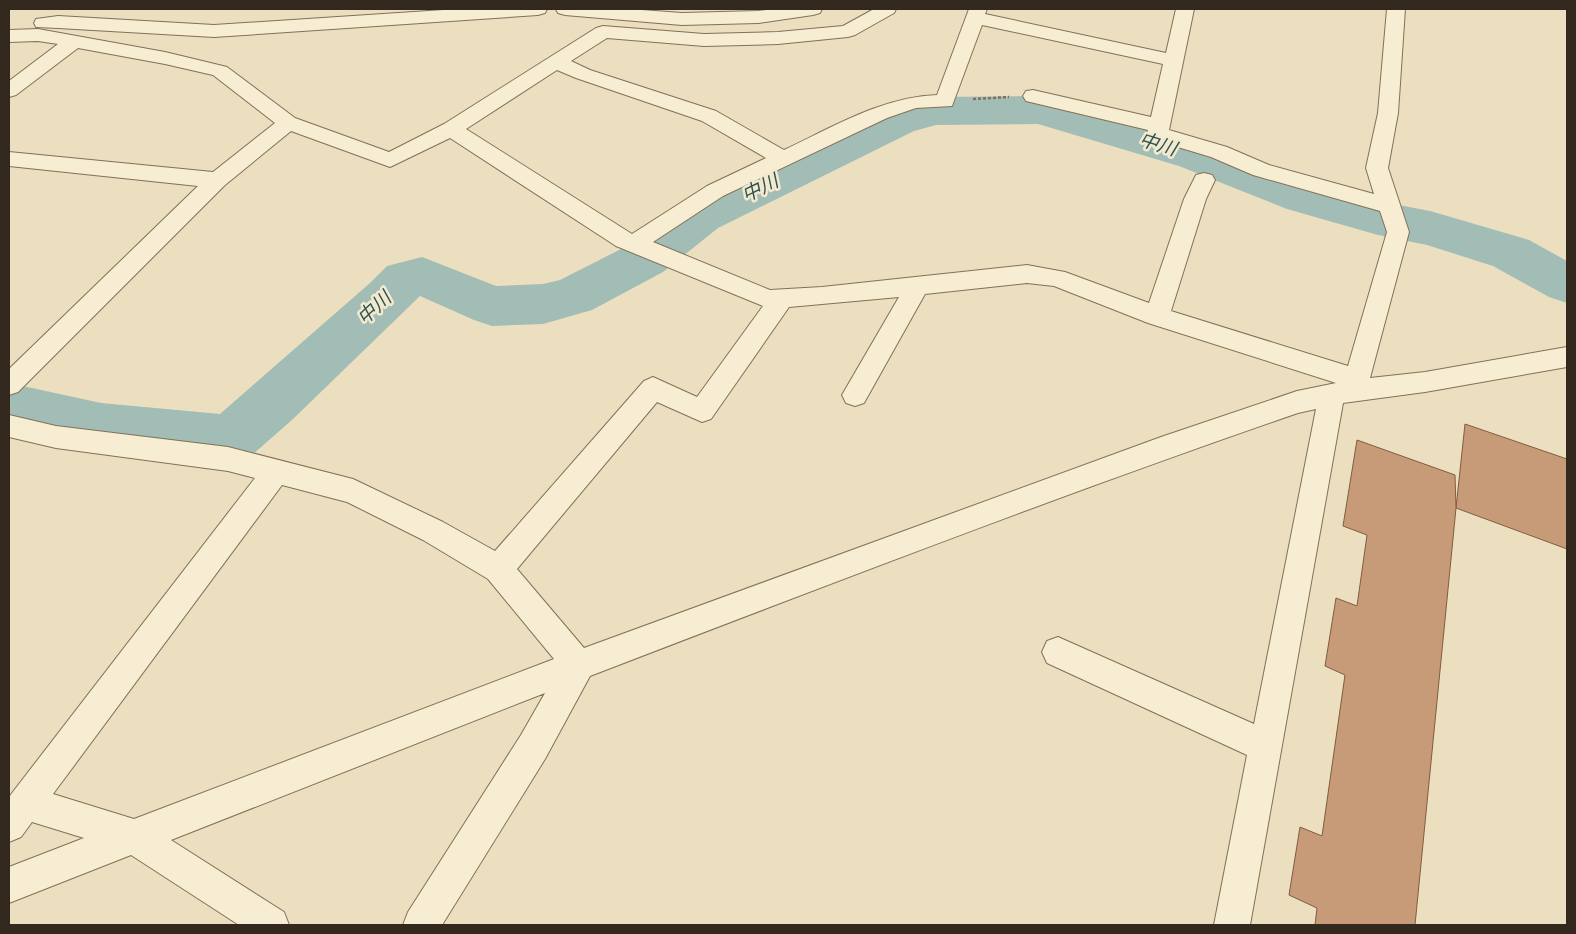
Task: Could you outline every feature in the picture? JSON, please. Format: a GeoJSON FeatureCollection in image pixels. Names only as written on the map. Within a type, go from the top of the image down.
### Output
{"type":"FeatureCollection","features":[{"type":"Feature","properties":{"kind":"street"},"geometry":{"type":"LineString","coordinates":[[9,26],[58,22],[137,28],[214,30],[538,9]]}},
{"type":"Feature","properties":{"kind":"street"},"geometry":{"type":"LineString","coordinates":[[565,9],[682,19],[758,17],[812,9]]}},
{"type":"Feature","properties":{"kind":"street"},"geometry":{"type":"LineString","coordinates":[[9,36],[38,35],[220,70],[288,124],[390,160],[451,129],[603,32],[704,40],[778,38],[848,31],[887,9]]}},
{"type":"Feature","properties":{"kind":"street"},"geometry":{"type":"LineString","coordinates":[[1185,9],[1158,134],[1219,152],[1261,170],[1389,206]]}},
{"type":"Feature","properties":{"kind":"street"},"geometry":{"type":"LineString","coordinates":[[1232,925],[1266,746],[1347,387],[1398,232],[1377,168],[1388,113],[1396,9]]}},
{"type":"Feature","properties":{"kind":"street"},"geometry":{"type":"LineString","coordinates":[[634,244],[715,191],[880,113],[915,102],[945,101],[977,13],[1175,61]]}},
{"type":"Feature","properties":{"kind":"street"},"geometry":{"type":"LineString","coordinates":[[9,91],[74,42]]}},
{"type":"Feature","properties":{"kind":"street"},"geometry":{"type":"LineString","coordinates":[[556,62],[583,74],[709,116],[784,159]]}},
{"type":"Feature","properties":{"kind":"street"},"geometry":{"type":"LineString","coordinates":[[1033,96],[1160,126]]}},
{"type":"Feature","properties":{"kind":"street"},"geometry":{"type":"LineString","coordinates":[[9,384],[218,180],[288,124]]}},
{"type":"Feature","properties":{"kind":"street"},"geometry":{"type":"LineString","coordinates":[[451,129],[624,240],[768,299],[822,296],[1027,274],[1057,278],[1347,387]]}},
{"type":"Feature","properties":{"kind":"street"},"geometry":{"type":"LineString","coordinates":[[9,159],[218,180]]}},
{"type":"Feature","properties":{"kind":"street"},"geometry":{"type":"LineString","coordinates":[[1157,316],[1195,199],[1204,180]]}},
{"type":"Feature","properties":{"kind":"street"},"geometry":{"type":"LineString","coordinates":[[855,395],[918,285]]}},
{"type":"Feature","properties":{"kind":"street"},"geometry":{"type":"LineString","coordinates":[[498,569],[653,388],[702,410],[782,298]]}},
{"type":"Feature","properties":{"kind":"street"},"geometry":{"type":"LineString","coordinates":[[9,885],[579,665],[1171,445],[1297,402],[1347,387],[1424,382],[1567,357]]}},
{"type":"Feature","properties":{"kind":"street"},"geometry":{"type":"LineString","coordinates":[[9,426],[56,437],[228,459],[353,491],[433,531],[498,569],[579,665]]}},
{"type":"Feature","properties":{"kind":"street"},"geometry":{"type":"LineString","coordinates":[[271,925],[135,837],[13,819],[277,470]]}},
{"type":"Feature","properties":{"kind":"street"},"geometry":{"type":"LineString","coordinates":[[1058,652],[1266,746]]}},
{"type":"Feature","properties":{"kind":"street"},"geometry":{"type":"LineString","coordinates":[[421,925],[533,747],[579,665]]}},
{"type":"Feature","properties":{"kind":"path"},"geometry":{"type":"LineString","coordinates":[[945,101],[1033,96]]}},
{"type":"Feature","properties":{"kind":"building"},"geometry":{"type":"Polygon","coordinates":[[[1465,424],[1567,459],[1567,549],[1456,508],[1465,424]]]}},
{"type":"Feature","properties":{"kind":"building"},"geometry":{"type":"Polygon","coordinates":[[[1357,440],[1455,475],[1456,508],[1415,925],[1315,925],[1317,908],[1289,895],[1300,827],[1322,836],[1345,675],[1325,666],[1336,598],[1357,606],[1367,535],[1343,526],[1357,440]]]}},
{"type":"Feature","properties":{"kind":"waterway","name":"中川"},"geometry":{"type":"LineString","coordinates":[[9,406],[101,427],[231,439],[273,403],[405,279],[422,276],[492,306],[543,304],[574,296],[645,259],[701,216],[899,120],[936,111],[1040,110],[1195,155],[1304,197],[1378,218],[1430,228],[1511,253],[1567,284]]}}]}
